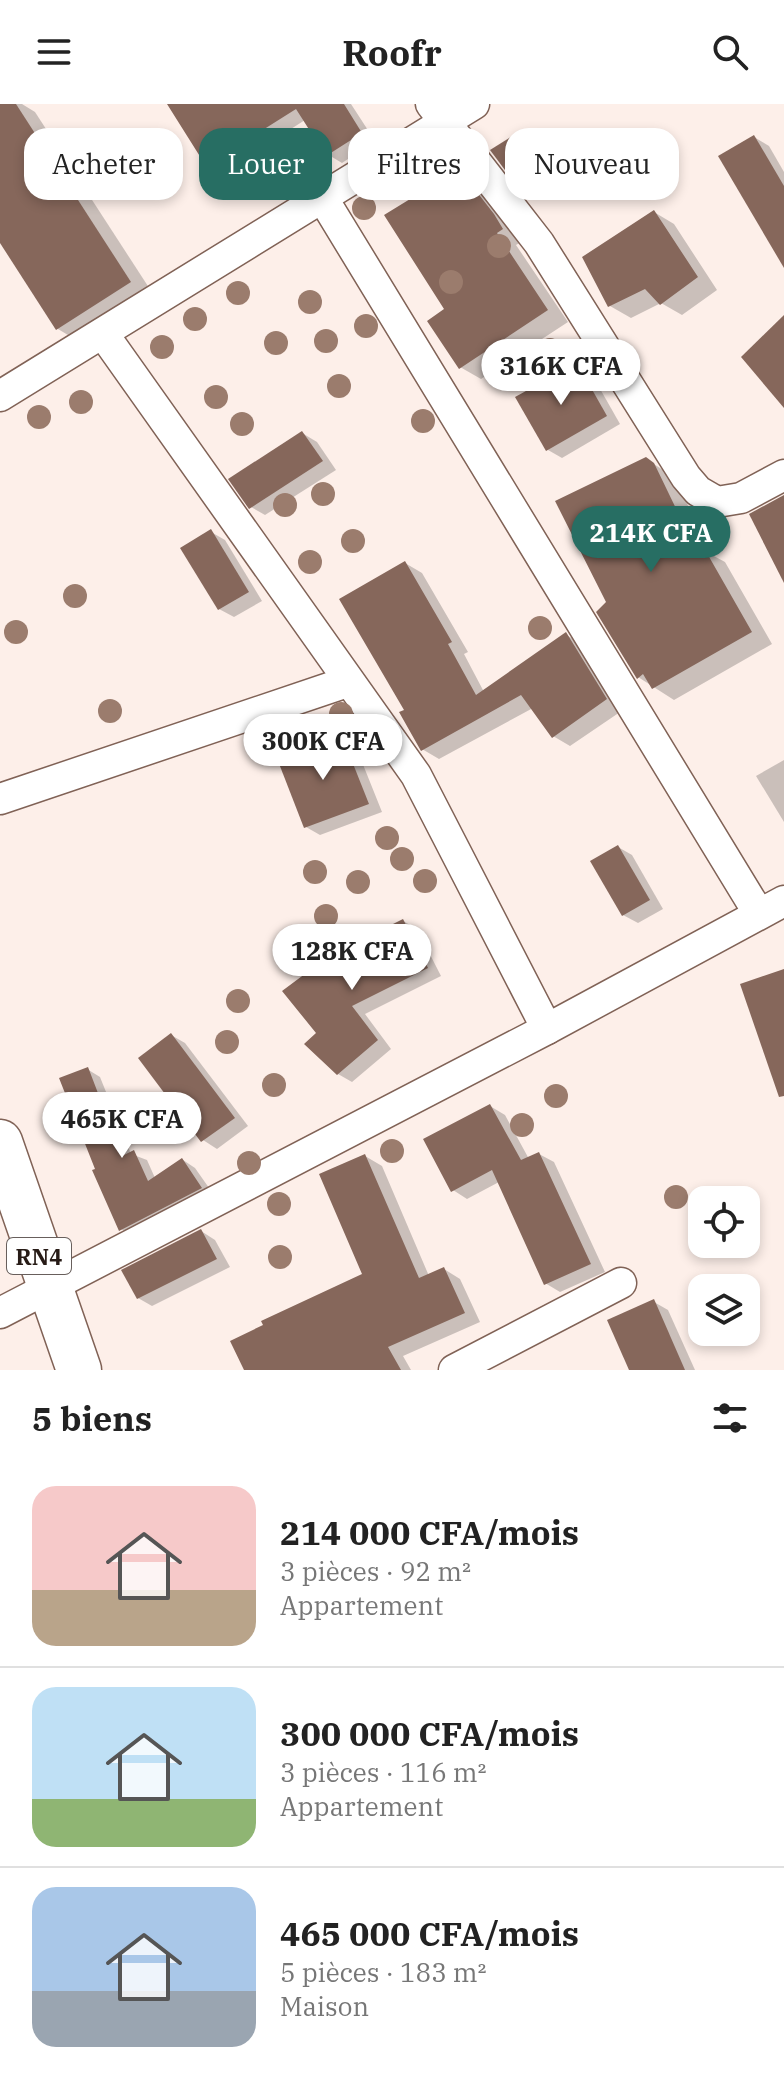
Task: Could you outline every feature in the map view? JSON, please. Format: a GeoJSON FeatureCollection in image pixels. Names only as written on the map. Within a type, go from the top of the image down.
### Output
{"type":"FeatureCollection","features":[{"type":"Feature","properties":{"kind":"highway","name":"RN4"},"geometry":{"type":"LineString","coordinates":[[0,1142],[79,1370]]}},
{"type":"Feature","properties":{"kind":"street"},"geometry":{"type":"LineString","coordinates":[[332,190],[437,113],[474,104]]}},
{"type":"Feature","properties":{"kind":"street"},"geometry":{"type":"LineString","coordinates":[[437,113],[539,243],[686,477],[698,491],[717,502],[741,498],[784,475]]}},
{"type":"Feature","properties":{"kind":"street"},"geometry":{"type":"LineString","coordinates":[[0,396],[104,335],[317,200]]}},
{"type":"Feature","properties":{"kind":"street"},"geometry":{"type":"LineString","coordinates":[[0,1313],[547,1029],[772,907],[324,200]]}},
{"type":"Feature","properties":{"kind":"street"},"geometry":{"type":"LineString","coordinates":[[104,335],[347,682],[416,775],[547,1029]]}},
{"type":"Feature","properties":{"kind":"street"},"geometry":{"type":"LineString","coordinates":[[0,799],[347,682]]}},
{"type":"Feature","properties":{"kind":"street"},"geometry":{"type":"LineString","coordinates":[[454,1370],[621,1283]]}},
{"type":"Feature","properties":{"kind":"building"},"geometry":{"type":"Polygon","coordinates":[[[0,104],[16,104],[32,128],[24,128],[24,200],[78,200],[131,282],[56,330],[0,243],[0,104]]]}},
{"type":"Feature","properties":{"kind":"building"},"geometry":{"type":"Polygon","coordinates":[[[167,104],[344,104],[359,128],[348,128],[348,142],[332,152],[332,128],[308,128],[296,109],[266,128],[199,128],[199,155],[167,104]]]}},
{"type":"Feature","properties":{"kind":"building"},"geometry":{"type":"Polygon","coordinates":[[[754,135],[784,186],[784,268],[718,156],[754,135]]]}},
{"type":"Feature","properties":{"kind":"building"},"geometry":{"type":"Polygon","coordinates":[[[505,141],[505,170],[490,150],[505,141]]]}},
{"type":"Feature","properties":{"kind":"building"},"geometry":{"type":"Polygon","coordinates":[[[408,200],[483,200],[503,229],[497,233],[548,310],[459,369],[427,321],[444,309],[384,215],[408,200]]]}},
{"type":"Feature","properties":{"kind":"building"},"geometry":{"type":"Polygon","coordinates":[[[654,210],[698,277],[660,305],[645,289],[608,307],[582,257],[654,210]]]}},
{"type":"Feature","properties":{"kind":"building"},"geometry":{"type":"Polygon","coordinates":[[[784,315],[784,408],[741,357],[784,315]]]}},
{"type":"Feature","properties":{"kind":"building"},"geometry":{"type":"Polygon","coordinates":[[[577,363],[607,416],[546,451],[515,397],[577,363]]]}},
{"type":"Feature","properties":{"kind":"building"},"geometry":{"type":"Polygon","coordinates":[[[302,431],[323,461],[249,509],[228,479],[302,431]]]}},
{"type":"Feature","properties":{"kind":"building"},"geometry":{"type":"Polygon","coordinates":[[[646,457],[654,463],[697,552],[704,548],[752,632],[652,689],[643,674],[637,679],[596,612],[606,602],[555,501],[646,457]]]}},
{"type":"Feature","properties":{"kind":"building"},"geometry":{"type":"Polygon","coordinates":[[[784,495],[784,583],[749,514],[784,495]]]}},
{"type":"Feature","properties":{"kind":"building"},"geometry":{"type":"Polygon","coordinates":[[[211,529],[249,592],[218,610],[180,548],[211,529]]]}},
{"type":"Feature","properties":{"kind":"building"},"geometry":{"type":"Polygon","coordinates":[[[405,561],[452,642],[448,644],[476,695],[566,632],[607,699],[552,738],[521,695],[421,751],[399,712],[404,710],[339,599],[405,561]]]}},
{"type":"Feature","properties":{"kind":"building"},"geometry":{"type":"Polygon","coordinates":[[[342,736],[369,804],[304,828],[278,761],[342,736]]]}},
{"type":"Feature","properties":{"kind":"building"},"geometry":{"type":"Polygon","coordinates":[[[618,845],[650,900],[622,916],[590,861],[618,845]]]}},
{"type":"Feature","properties":{"kind":"building"},"geometry":{"type":"Polygon","coordinates":[[[403,919],[428,968],[352,1006],[378,1040],[337,1075],[304,1044],[316,1033],[282,991],[329,956],[403,919]]]}},
{"type":"Feature","properties":{"kind":"building"},"geometry":{"type":"Polygon","coordinates":[[[784,969],[784,1096],[779,1097],[740,984],[784,969]]]}},
{"type":"Feature","properties":{"kind":"building"},"geometry":{"type":"Polygon","coordinates":[[[171,1033],[235,1118],[201,1142],[138,1058],[171,1033]]]}},
{"type":"Feature","properties":{"kind":"building"},"geometry":{"type":"Polygon","coordinates":[[[88,1067],[122,1156],[134,1150],[148,1181],[182,1158],[202,1188],[119,1231],[92,1170],[95,1169],[59,1078],[88,1067]]]}},
{"type":"Feature","properties":{"kind":"building"},"geometry":{"type":"Polygon","coordinates":[[[490,1104],[521,1160],[539,1152],[591,1264],[544,1285],[492,1170],[451,1192],[423,1139],[490,1104]]]}},
{"type":"Feature","properties":{"kind":"building"},"geometry":{"type":"Polygon","coordinates":[[[365,1154],[419,1278],[444,1267],[465,1313],[388,1347],[401,1370],[244,1370],[230,1341],[263,1325],[261,1321],[362,1274],[319,1174],[365,1154]]]}},
{"type":"Feature","properties":{"kind":"building"},"geometry":{"type":"Polygon","coordinates":[[[201,1229],[217,1259],[137,1299],[121,1270],[201,1229]]]}},
{"type":"Feature","properties":{"kind":"building"},"geometry":{"type":"Polygon","coordinates":[[[654,1299],[685,1370],[629,1370],[607,1320],[654,1299]]]}}]}
